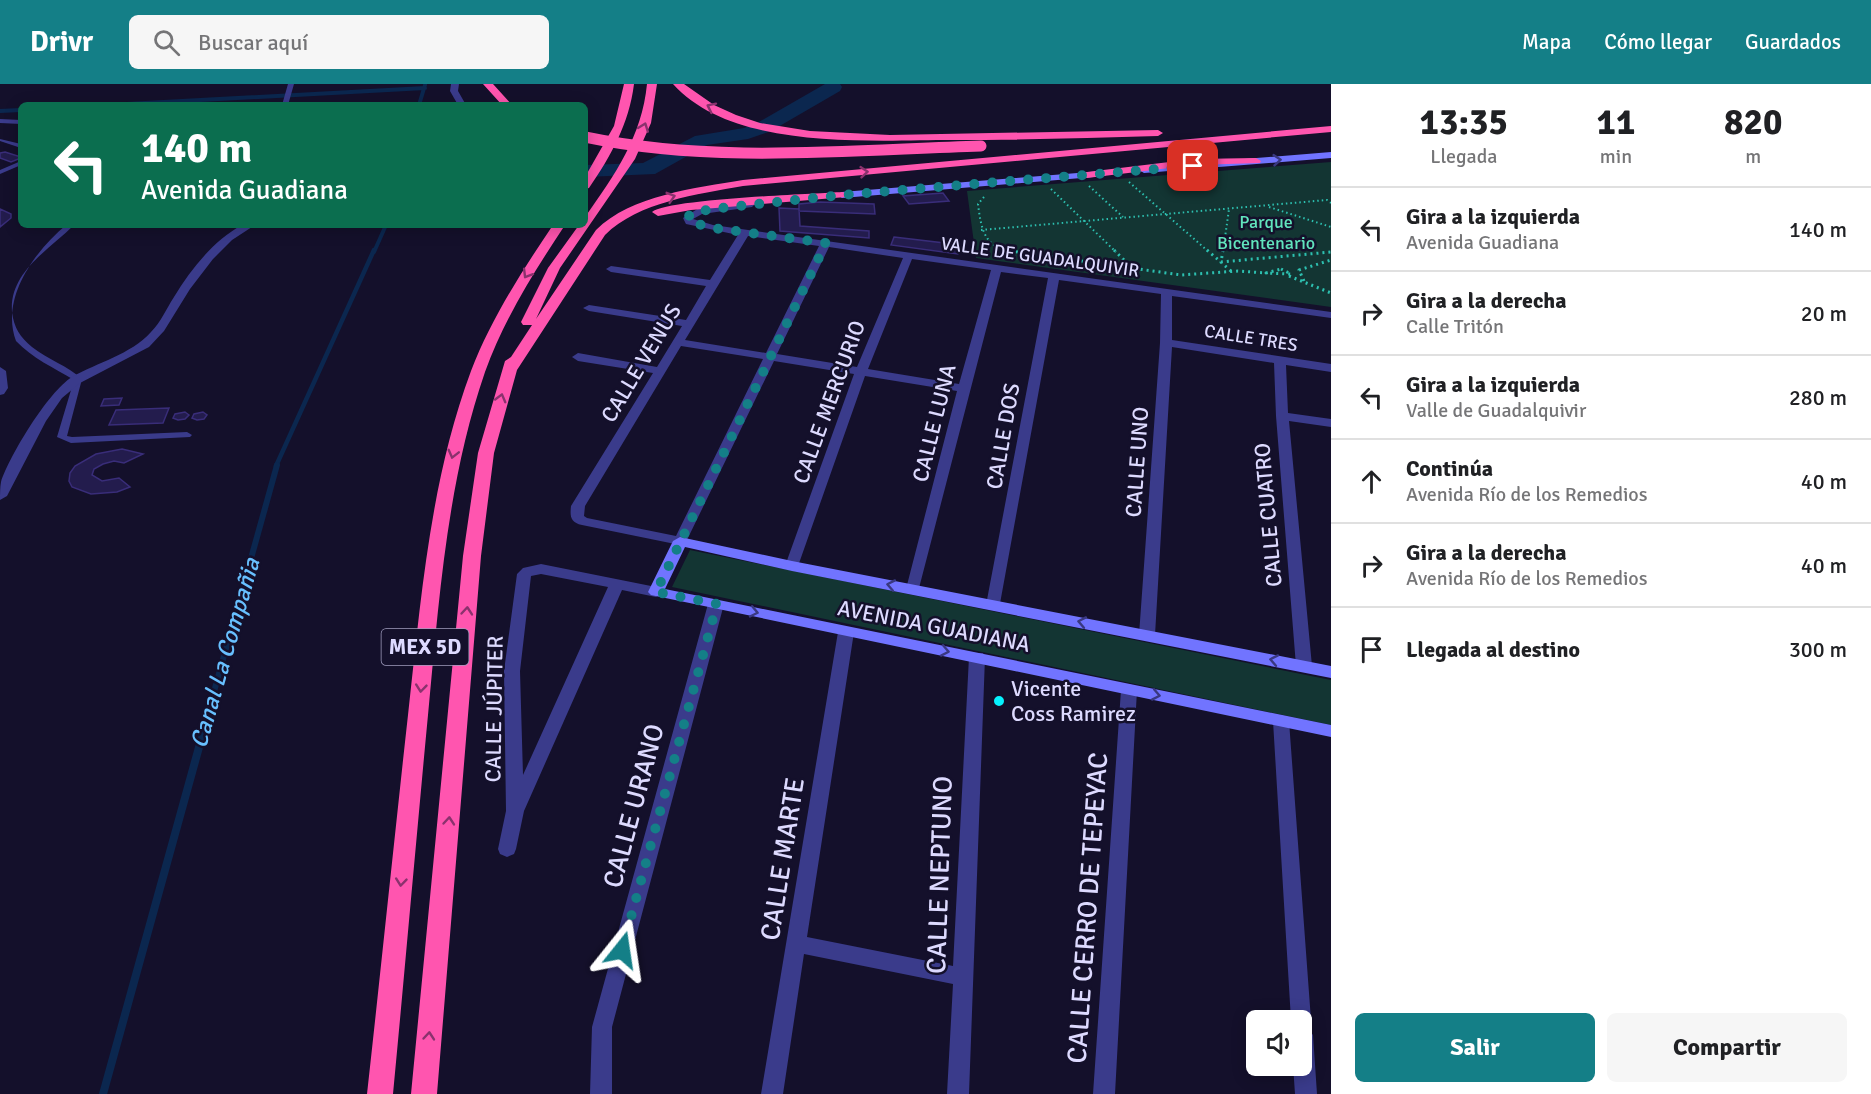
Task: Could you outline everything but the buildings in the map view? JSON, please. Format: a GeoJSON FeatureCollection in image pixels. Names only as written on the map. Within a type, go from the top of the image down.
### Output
{"type":"FeatureCollection","features":[{"type":"Feature","properties":{"kind":"highway"},"geometry":{"type":"LineString","coordinates":[[488,84],[504,102]]}},
{"type":"Feature","properties":{"kind":"highway"},"geometry":{"type":"LineString","coordinates":[[588,181],[620,130],[626,113],[629,84]]}},
{"type":"Feature","properties":{"kind":"highway","name":"MEX 5D"},"geometry":{"type":"LineString","coordinates":[[588,221],[625,166],[643,131],[649,113],[652,84]]}},
{"type":"Feature","properties":{"kind":"highway"},"geometry":{"type":"LineString","coordinates":[[678,84],[702,104],[748,122],[796,133],[857,137],[935,138],[1184,137]]}},
{"type":"Feature","properties":{"kind":"highway"},"geometry":{"type":"LineString","coordinates":[[508,372],[591,243],[611,222],[633,210],[679,194],[764,181],[1331,122]]}},
{"type":"Feature","properties":{"kind":"highway"},"geometry":{"type":"LineString","coordinates":[[588,144],[639,153],[724,158],[980,149],[1331,129]]}},
{"type":"Feature","properties":{"kind":"highway"},"geometry":{"type":"LineString","coordinates":[[1194,162],[1255,147],[1331,134]]}},
{"type":"Feature","properties":{"kind":"highway"},"geometry":{"type":"LineString","coordinates":[[588,138],[633,147],[726,153],[980,149]]}},
{"type":"Feature","properties":{"kind":"highway"},"geometry":{"type":"LineString","coordinates":[[1087,175],[1194,162],[1256,161]]}},
{"type":"Feature","properties":{"kind":"highway"},"geometry":{"type":"LineString","coordinates":[[591,243],[628,221],[671,208],[842,195]]}},
{"type":"Feature","properties":{"kind":"highway","name":"MEX 5D"},"geometry":{"type":"LineString","coordinates":[[380,1094],[434,559],[453,453],[478,371],[492,340],[519,288],[557,228]]}},
{"type":"Feature","properties":{"kind":"highway","name":"MEX 5D"},"geometry":{"type":"LineString","coordinates":[[424,1094],[472,556],[486,453],[508,372],[526,326],[554,268],[583,228]]}},
{"type":"Feature","properties":{"kind":"street"},"geometry":{"type":"LineString","coordinates":[[455,84],[454,91],[460,102]]}},
{"type":"Feature","properties":{"kind":"street"},"geometry":{"type":"LineString","coordinates":[[842,195],[1331,155]]}},
{"type":"Feature","properties":{"kind":"street","name":"VALLE DE GUADALQUIVIR"},"geometry":{"type":"LineString","coordinates":[[842,195],[711,209],[690,214],[688,218],[690,222],[697,225],[1331,315]]}},
{"type":"Feature","properties":{"kind":"street"},"geometry":{"type":"LineString","coordinates":[[0,496],[58,394],[78,379],[151,340],[164,326],[178,299],[210,257],[232,236],[245,228]]}},
{"type":"Feature","properties":{"kind":"street","name":"CALLE VENUS"},"geometry":{"type":"LineString","coordinates":[[576,517],[578,506],[745,232]]}},
{"type":"Feature","properties":{"kind":"street"},"geometry":{"type":"LineString","coordinates":[[656,592],[826,243]]}},
{"type":"Feature","properties":{"kind":"street","name":"CALLE MERCURIO"},"geometry":{"type":"LineString","coordinates":[[792,566],[861,371],[909,255]]}},
{"type":"Feature","properties":{"kind":"street","name":"CALLE LUNA"},"geometry":{"type":"LineString","coordinates":[[913,589],[997,267]]}},
{"type":"Feature","properties":{"kind":"street"},"geometry":{"type":"LineString","coordinates":[[611,269],[713,284]]}},
{"type":"Feature","properties":{"kind":"street","name":"CALLE DOS"},"geometry":{"type":"LineString","coordinates":[[994,604],[1054,275]]}},
{"type":"Feature","properties":{"kind":"street","name":"CALLE UNO"},"geometry":{"type":"LineString","coordinates":[[1147,634],[1166,343],[1167,292]]}},
{"type":"Feature","properties":{"kind":"street"},"geometry":{"type":"LineString","coordinates":[[589,308],[688,324]]}},
{"type":"Feature","properties":{"kind":"street"},"geometry":{"type":"LineString","coordinates":[[678,342],[964,388]]}},
{"type":"Feature","properties":{"kind":"street","name":"CALLE TRES"},"geometry":{"type":"LineString","coordinates":[[1166,343],[1331,368]]}},
{"type":"Feature","properties":{"kind":"street"},"geometry":{"type":"LineString","coordinates":[[578,357],[662,371]]}},
{"type":"Feature","properties":{"kind":"street","name":"CALLE CUATRO"},"geometry":{"type":"LineString","coordinates":[[1280,360],[1282,416],[1304,666]]}},
{"type":"Feature","properties":{"kind":"street"},"geometry":{"type":"LineString","coordinates":[[0,371],[0,391]]}},
{"type":"Feature","properties":{"kind":"street"},"geometry":{"type":"LineString","coordinates":[[1282,416],[1331,423]]}},
{"type":"Feature","properties":{"kind":"street","name":"AVENIDA GUADIANA"},"geometry":{"type":"LineString","coordinates":[[576,517],[588,523],[792,566],[1331,672]]}},
{"type":"Feature","properties":{"kind":"street","name":"AVENIDA GUADIANA"},"geometry":{"type":"LineString","coordinates":[[528,571],[541,569],[617,584],[1331,731]]}},
{"type":"Feature","properties":{"kind":"street","name":"CALLE JÚPITER"},"geometry":{"type":"LineString","coordinates":[[507,849],[515,811],[512,671],[522,579],[528,571]]}},
{"type":"Feature","properties":{"kind":"street"},"geometry":{"type":"LineString","coordinates":[[515,811],[617,584]]}},
{"type":"Feature","properties":{"kind":"street","name":"CALLE URANO"},"geometry":{"type":"LineString","coordinates":[[601,1094],[602,1027],[717,604]]}},
{"type":"Feature","properties":{"kind":"street","name":"CALLE MARTE"},"geometry":{"type":"LineString","coordinates":[[772,1094],[846,632]]}},
{"type":"Feature","properties":{"kind":"street","name":"CALLE NEPTUNO"},"geometry":{"type":"LineString","coordinates":[[958,1094],[977,657]]}},
{"type":"Feature","properties":{"kind":"street","name":"CALLE CERRO DE TEPEYAC"},"geometry":{"type":"LineString","coordinates":[[1104,1094],[1129,690]]}},
{"type":"Feature","properties":{"kind":"street"},"geometry":{"type":"LineString","coordinates":[[1281,721],[1300,1010]]}},
{"type":"Feature","properties":{"kind":"street"},"geometry":{"type":"LineString","coordinates":[[797,944],[963,977]]}},
{"type":"Feature","properties":{"kind":"street"},"geometry":{"type":"LineString","coordinates":[[1305,1076],[1306,1094]]}},
{"type":"Feature","properties":{"kind":"lane"},"geometry":{"type":"LineString","coordinates":[[286,102],[291,84]]}},
{"type":"Feature","properties":{"kind":"lane"},"geometry":{"type":"LineString","coordinates":[[0,121],[18,122]]}},
{"type":"Feature","properties":{"kind":"lane"},"geometry":{"type":"LineString","coordinates":[[2,140],[18,145]]}},
{"type":"Feature","properties":{"kind":"lane"},"geometry":{"type":"LineString","coordinates":[[0,172],[18,165]]}},
{"type":"Feature","properties":{"kind":"lane"},"geometry":{"type":"LineString","coordinates":[[66,228],[30,259],[10,287],[6,309],[13,332],[32,350],[78,379],[62,437],[71,440],[187,435]]}},
{"type":"Feature","properties":{"kind":"path"},"geometry":{"type":"LineString","coordinates":[[1119,183],[1140,181]]}},
{"type":"Feature","properties":{"kind":"path"},"geometry":{"type":"LineString","coordinates":[[1129,182],[1232,272]]}},
{"type":"Feature","properties":{"kind":"path"},"geometry":{"type":"LineString","coordinates":[[1099,184],[1088,185],[1124,218]]}},
{"type":"Feature","properties":{"kind":"path"},"geometry":{"type":"LineString","coordinates":[[1044,189],[1060,187]]}},
{"type":"Feature","properties":{"kind":"path"},"geometry":{"type":"LineString","coordinates":[[1050,188],[1132,268]]}},
{"type":"Feature","properties":{"kind":"path"},"geometry":{"type":"LineString","coordinates":[[990,194],[982,198],[978,204],[981,230],[987,242],[1005,251],[1193,275],[1232,272],[1280,275],[1296,278],[1331,293]]}},
{"type":"Feature","properties":{"kind":"path"},"geometry":{"type":"LineString","coordinates":[[981,230],[1327,200],[1331,203]]}},
{"type":"Feature","properties":{"kind":"path"},"geometry":{"type":"LineString","coordinates":[[1265,205],[1331,227]]}},
{"type":"Feature","properties":{"kind":"path"},"geometry":{"type":"LineString","coordinates":[[1221,262],[1229,208]]}},
{"type":"Feature","properties":{"kind":"path"},"geometry":{"type":"LineString","coordinates":[[1221,262],[1331,252]]}},
{"type":"Feature","properties":{"kind":"path"},"geometry":{"type":"LineString","coordinates":[[1307,284],[1299,274],[1299,270],[1331,260]]}},
{"type":"Feature","properties":{"kind":"path"},"geometry":{"type":"LineString","coordinates":[[1264,273],[1281,269],[1291,274],[1280,275]]}},
{"type":"Feature","properties":{"kind":"green space","name":"Parque Bicentenario"},"geometry":{"type":"Polygon","coordinates":[[[1331,162],[1331,307],[976,258],[967,191],[1331,162]]]}},
{"type":"Feature","properties":{"kind":"green space"},"geometry":{"type":"Polygon","coordinates":[[[690,550],[1331,680],[1331,725],[672,587],[690,550]]]}},
{"type":"Feature","properties":{"kind":"waterway"},"geometry":{"type":"LineString","coordinates":[[588,171],[647,169],[702,140],[748,133],[764,127],[833,87]]}},
{"type":"Feature","properties":{"kind":"waterway"},"geometry":{"type":"LineString","coordinates":[[164,102],[424,88]]}},
{"type":"Feature","properties":{"kind":"waterway","name":"Canal La Compañia"},"geometry":{"type":"LineString","coordinates":[[420,102],[424,88]]}},
{"type":"Feature","properties":{"kind":"waterway"},"geometry":{"type":"LineString","coordinates":[[0,111],[18,110]]}},
{"type":"Feature","properties":{"kind":"waterway","name":"Canal La Compañia"},"geometry":{"type":"LineString","coordinates":[[374,252],[385,228]]}},
{"type":"Feature","properties":{"kind":"waterway","name":"Canal La Compañia"},"geometry":{"type":"LineString","coordinates":[[276,466],[374,250]]}},
{"type":"Feature","properties":{"kind":"waterway","name":"Canal La Compañia"},"geometry":{"type":"LineString","coordinates":[[200,742],[277,465]]}},
{"type":"Feature","properties":{"kind":"waterway","name":"Canal La Compañia"},"geometry":{"type":"LineString","coordinates":[[103,1094],[201,740]]}},
{"type":"Feature","properties":{"kind":"place","name":"Vicente Coss Ramirez"},"geometry":{"type":"Point","coordinates":[999,701]}},
{"type":"Feature","properties":{"kind":"route"},"geometry":{"type":"LineString","coordinates":[[622,950],[717,604],[656,592],[826,243],[697,225],[690,222],[688,218],[690,214],[711,209],[842,195],[1193,166]]}}]}
